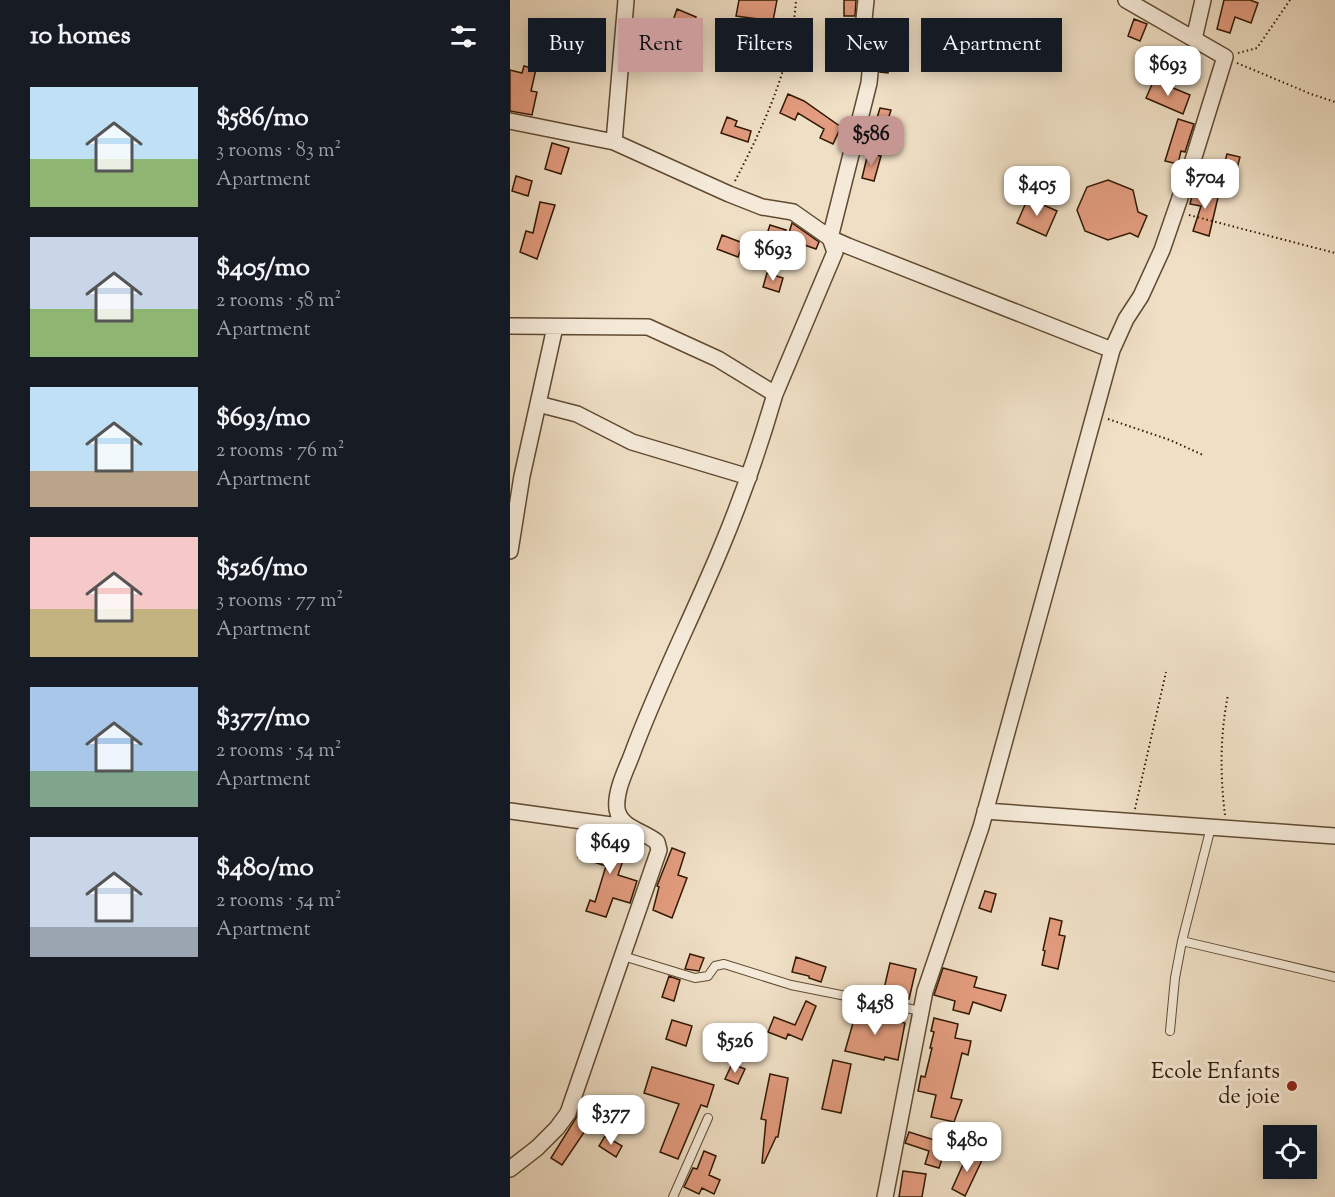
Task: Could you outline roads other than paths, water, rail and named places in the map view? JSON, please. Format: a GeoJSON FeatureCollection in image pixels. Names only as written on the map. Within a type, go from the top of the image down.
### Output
{"type":"FeatureCollection","features":[{"type":"Feature","properties":{"kind":"street"},"geometry":{"type":"LineString","coordinates":[[614,142],[626,0]]}},
{"type":"Feature","properties":{"kind":"street"},"geometry":{"type":"LineString","coordinates":[[510,1169],[537,1148],[568,1113],[659,850],[657,842],[619,818],[617,807],[625,774],[637,740],[721,547],[749,477],[776,394],[834,252],[830,238],[869,83],[871,62],[862,39],[866,0]]}},
{"type":"Feature","properties":{"kind":"street"},"geometry":{"type":"LineString","coordinates":[[885,1197],[925,991],[985,811],[1112,350],[1125,319],[1141,296],[1162,250],[1225,57],[1126,0]]}},
{"type":"Feature","properties":{"kind":"street"},"geometry":{"type":"LineString","coordinates":[[1194,39],[1203,0]]}},
{"type":"Feature","properties":{"kind":"street"},"geometry":{"type":"LineString","coordinates":[[510,121],[614,142],[762,207],[793,212],[830,238],[1112,350]]}},
{"type":"Feature","properties":{"kind":"street"},"geometry":{"type":"LineString","coordinates":[[510,326],[648,327],[718,359],[776,394]]}},
{"type":"Feature","properties":{"kind":"street"},"geometry":{"type":"LineString","coordinates":[[510,551],[522,476],[555,327]]}},
{"type":"Feature","properties":{"kind":"street"},"geometry":{"type":"LineString","coordinates":[[538,404],[578,414],[632,442],[749,477]]}},
{"type":"Feature","properties":{"kind":"street"},"geometry":{"type":"LineString","coordinates":[[510,811],[611,825],[623,822]]}},
{"type":"Feature","properties":{"kind":"street"},"geometry":{"type":"LineString","coordinates":[[985,811],[1335,836]]}},
{"type":"Feature","properties":{"kind":"lane"},"geometry":{"type":"LineString","coordinates":[[1170,1031],[1182,940],[1219,826]]}},
{"type":"Feature","properties":{"kind":"lane"},"geometry":{"type":"LineString","coordinates":[[1182,940],[1335,977]]}},
{"type":"Feature","properties":{"kind":"lane"},"geometry":{"type":"LineString","coordinates":[[623,956],[695,978],[708,976],[715,966],[724,964],[791,985],[921,1011]]}},
{"type":"Feature","properties":{"kind":"lane"},"geometry":{"type":"LineString","coordinates":[[673,1197],[708,1118]]}},
{"type":"Feature","properties":{"kind":"place","name":"Ecole Enfants de joie"},"geometry":{"type":"Point","coordinates":[1292,1086]}}]}
